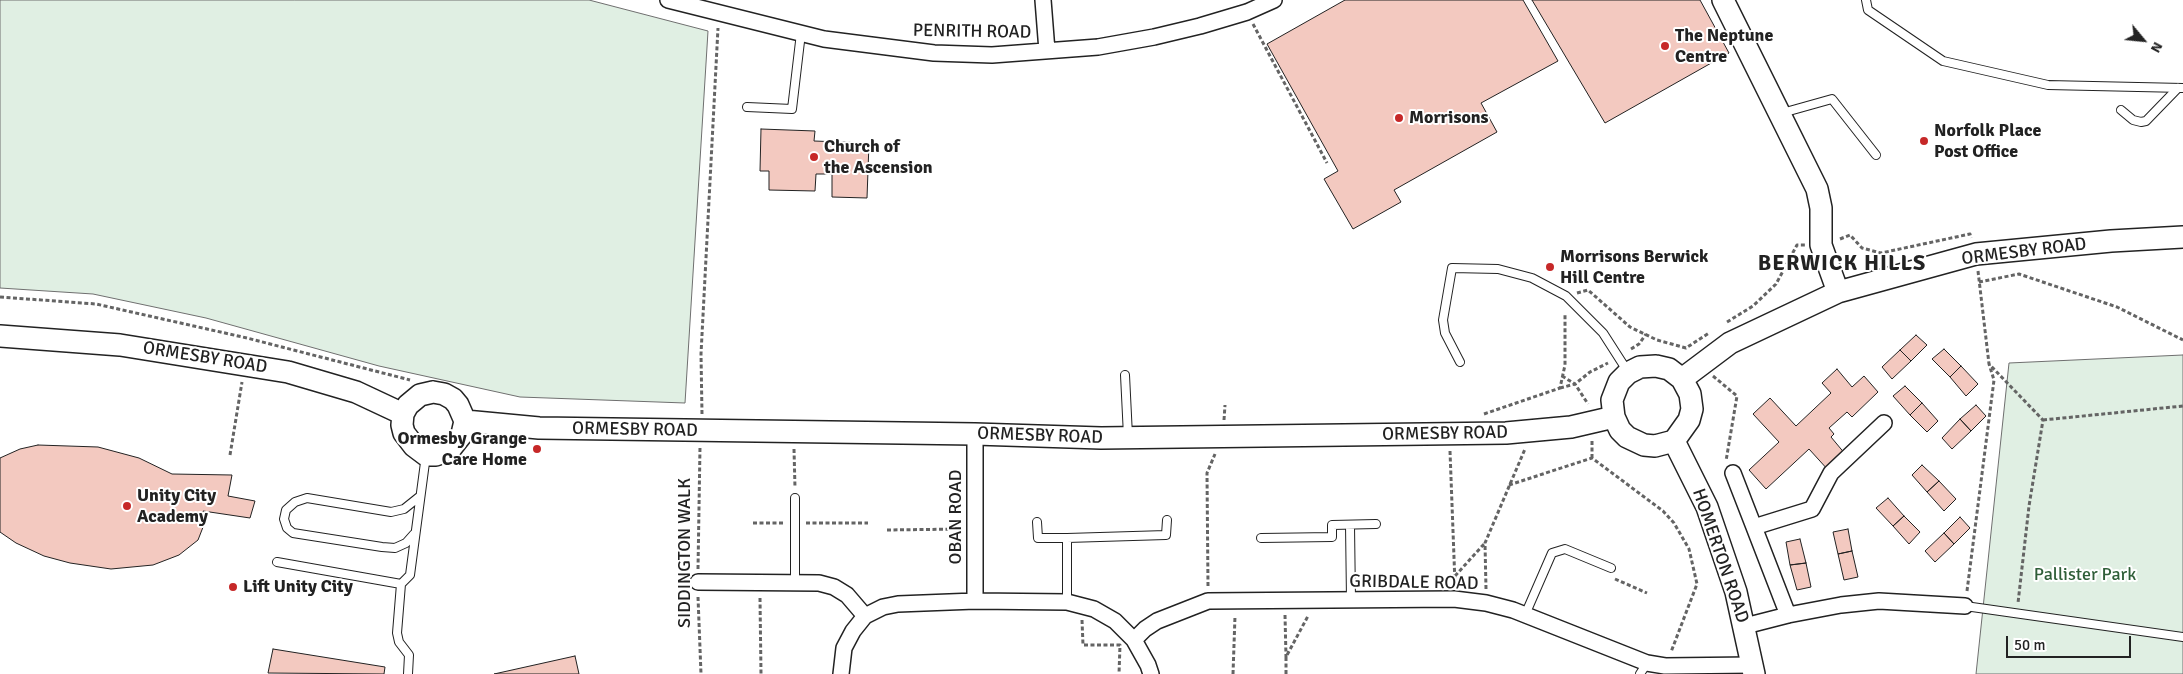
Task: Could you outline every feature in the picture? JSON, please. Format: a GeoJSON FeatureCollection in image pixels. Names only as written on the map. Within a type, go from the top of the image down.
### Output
{"type":"FeatureCollection","features":[{"type":"Feature","properties":{"kind":"street","name":"PENRITH ROAD"},"geometry":{"type":"LineString","coordinates":[[668,0],[824,39],[934,53],[992,55],[1098,48],[1200,26],[1247,12],[1274,0]]}},
{"type":"Feature","properties":{"kind":"street"},"geometry":{"type":"LineString","coordinates":[[1043,0],[1047,51]]}},
{"type":"Feature","properties":{"kind":"street"},"geometry":{"type":"LineString","coordinates":[[1723,0],[1817,189],[1822,245],[1838,292]]}},
{"type":"Feature","properties":{"kind":"street","name":"ORMESBY ROAD"},"geometry":{"type":"LineString","coordinates":[[1682,379],[1730,343],[1838,292],[1976,254],[2111,241],[2183,237]]}},
{"type":"Feature","properties":{"kind":"street","name":"ORMESBY ROAD"},"geometry":{"type":"LineString","coordinates":[[0,336],[120,345],[288,372],[356,392],[403,414]]}},
{"type":"Feature","properties":{"kind":"street"},"geometry":{"type":"LineString","coordinates":[[1624,365],[1656,366],[1669,369],[1682,379],[1690,394],[1692,409],[1689,420],[1674,442],[1655,446],[1644,445],[1627,438],[1620,430],[1614,417],[1612,400],[1624,365]]}},
{"type":"Feature","properties":{"kind":"street"},"geometry":{"type":"LineString","coordinates":[[433,392],[444,394],[453,400],[465,421],[462,434],[451,448],[436,455],[426,455],[414,446],[404,433],[402,425],[403,414],[408,405],[420,395],[433,392]]}},
{"type":"Feature","properties":{"kind":"street","name":"ORMESBY ROAD"},"geometry":{"type":"LineString","coordinates":[[465,421],[539,428],[1128,438],[1450,435],[1571,427],[1614,417]]}},
{"type":"Feature","properties":{"kind":"street"},"geometry":{"type":"LineString","coordinates":[[1754,527],[1812,508],[1831,473],[1884,423]]}},
{"type":"Feature","properties":{"kind":"street","name":"OBAN ROAD"},"geometry":{"type":"LineString","coordinates":[[975,434],[975,601]]}},
{"type":"Feature","properties":{"kind":"street","name":"HOMERTON ROAD"},"geometry":{"type":"LineString","coordinates":[[1674,442],[1707,507],[1736,592],[1754,670]]}},
{"type":"Feature","properties":{"kind":"street"},"geometry":{"type":"LineString","coordinates":[[1733,473],[1788,615]]}},
{"type":"Feature","properties":{"kind":"street"},"geometry":{"type":"LineString","coordinates":[[698,582],[819,583],[834,587],[847,595],[865,616]]}},
{"type":"Feature","properties":{"kind":"street","name":"GRIBDALE ROAD"},"geometry":{"type":"LineString","coordinates":[[1134,640],[1157,621],[1208,601],[1454,599],[1486,602],[1525,615],[1643,668],[1665,666],[1754,670]]}},
{"type":"Feature","properties":{"kind":"street"},"geometry":{"type":"LineString","coordinates":[[841,674],[844,648],[853,631],[865,616],[883,607],[898,604],[975,601],[1074,603],[1094,609],[1115,621],[1134,640],[1151,674]]}},
{"type":"Feature","properties":{"kind":"street"},"geometry":{"type":"LineString","coordinates":[[1745,626],[1840,605],[1879,602],[1965,606]]}},
{"type":"Feature","properties":{"kind":"lane"},"geometry":{"type":"LineString","coordinates":[[1866,0],[1868,10],[1943,61],[2048,85],[2181,88]]}},
{"type":"Feature","properties":{"kind":"lane"},"geometry":{"type":"LineString","coordinates":[[747,107],[792,109],[801,33]]}},
{"type":"Feature","properties":{"kind":"lane"},"geometry":{"type":"LineString","coordinates":[[2121,110],[2133,120],[2141,122],[2146,120],[2181,88]]}},
{"type":"Feature","properties":{"kind":"lane"},"geometry":{"type":"LineString","coordinates":[[1780,114],[1832,99],[1876,156]]}},
{"type":"Feature","properties":{"kind":"lane"},"geometry":{"type":"LineString","coordinates":[[1460,362],[1445,333],[1443,320],[1452,268],[1498,269],[1513,272],[1543,283],[1566,296],[1603,333],[1624,365]]}},
{"type":"Feature","properties":{"kind":"lane"},"geometry":{"type":"LineString","coordinates":[[1125,376],[1128,438]]}},
{"type":"Feature","properties":{"kind":"lane"},"geometry":{"type":"LineString","coordinates":[[408,674],[409,655],[399,642],[397,633],[401,584],[410,575],[426,455]]}},
{"type":"Feature","properties":{"kind":"lane"},"geometry":{"type":"LineString","coordinates":[[414,534],[406,543],[395,548],[382,547],[293,533],[286,528],[284,519],[286,510],[295,502],[307,498],[391,512],[404,509],[420,497]]}},
{"type":"Feature","properties":{"kind":"lane"},"geometry":{"type":"LineString","coordinates":[[795,498],[795,583]]}},
{"type":"Feature","properties":{"kind":"lane"},"geometry":{"type":"LineString","coordinates":[[1037,522],[1038,538],[1068,538],[1166,535],[1167,520]]}},
{"type":"Feature","properties":{"kind":"lane"},"geometry":{"type":"LineString","coordinates":[[1261,538],[1332,537],[1332,525],[1376,524]]}},
{"type":"Feature","properties":{"kind":"lane"},"geometry":{"type":"LineString","coordinates":[[1350,525],[1351,600]]}},
{"type":"Feature","properties":{"kind":"lane"},"geometry":{"type":"LineString","coordinates":[[1068,538],[1074,603]]}},
{"type":"Feature","properties":{"kind":"lane"},"geometry":{"type":"LineString","coordinates":[[1525,615],[1552,553],[1565,549],[1611,568]]}},
{"type":"Feature","properties":{"kind":"lane"},"geometry":{"type":"LineString","coordinates":[[277,562],[401,584]]}},
{"type":"Feature","properties":{"kind":"lane"},"geometry":{"type":"LineString","coordinates":[[1965,606],[2183,637]]}},
{"type":"Feature","properties":{"kind":"path","name":"SIDDINGTON WALK"},"geometry":{"type":"LineString","coordinates":[[701,674],[698,582],[699,460],[702,431],[701,354],[719,12]]}},
{"type":"Feature","properties":{"kind":"path"},"geometry":{"type":"LineString","coordinates":[[1247,12],[1326,163]]}},
{"type":"Feature","properties":{"kind":"path"},"geometry":{"type":"LineString","coordinates":[[1720,327],[1753,306],[1776,284],[1797,245],[1822,245],[1850,235],[1862,248],[1881,252],[1970,234],[1976,254],[1989,364],[1994,380],[1965,606]]}},
{"type":"Feature","properties":{"kind":"path"},"geometry":{"type":"LineString","coordinates":[[1979,282],[2020,274],[2117,307],[2183,340]]}},
{"type":"Feature","properties":{"kind":"path"},"geometry":{"type":"LineString","coordinates":[[1560,388],[1564,365],[1566,296],[1588,290],[1630,327],[1657,340],[1686,348],[1737,396],[1725,464],[1733,473]]}},
{"type":"Feature","properties":{"kind":"path"},"geometry":{"type":"LineString","coordinates":[[0,297],[96,304],[247,338],[417,382]]}},
{"type":"Feature","properties":{"kind":"path"},"geometry":{"type":"LineString","coordinates":[[1686,348],[1711,332]]}},
{"type":"Feature","properties":{"kind":"path"},"geometry":{"type":"LineString","coordinates":[[1474,416],[1575,384],[1590,372],[1624,365],[1646,334]]}},
{"type":"Feature","properties":{"kind":"path"},"geometry":{"type":"LineString","coordinates":[[230,455],[247,338]]}},
{"type":"Feature","properties":{"kind":"path"},"geometry":{"type":"LineString","coordinates":[[1989,364],[2043,420]]}},
{"type":"Feature","properties":{"kind":"path"},"geometry":{"type":"LineString","coordinates":[[1208,601],[1206,473],[1223,436],[1225,405]]}},
{"type":"Feature","properties":{"kind":"path"},"geometry":{"type":"LineString","coordinates":[[2043,420],[2183,406]]}},
{"type":"Feature","properties":{"kind":"path"},"geometry":{"type":"LineString","coordinates":[[2017,614],[2028,506],[2043,420]]}},
{"type":"Feature","properties":{"kind":"path"},"geometry":{"type":"LineString","coordinates":[[1455,577],[1485,543],[1533,430]]}},
{"type":"Feature","properties":{"kind":"path"},"geometry":{"type":"LineString","coordinates":[[794,432],[795,498]]}},
{"type":"Feature","properties":{"kind":"path"},"geometry":{"type":"LineString","coordinates":[[1450,435],[1455,577],[1454,599]]}},
{"type":"Feature","properties":{"kind":"path"},"geometry":{"type":"LineString","coordinates":[[1509,485],[1592,458],[1664,511],[1674,523],[1688,549],[1697,584],[1665,666]]}},
{"type":"Feature","properties":{"kind":"path"},"geometry":{"type":"LineString","coordinates":[[753,523],[868,523]]}},
{"type":"Feature","properties":{"kind":"path"},"geometry":{"type":"LineString","coordinates":[[887,530],[974,529]]}},
{"type":"Feature","properties":{"kind":"path"},"geometry":{"type":"LineString","coordinates":[[1485,543],[1486,602]]}},
{"type":"Feature","properties":{"kind":"path"},"geometry":{"type":"LineString","coordinates":[[1611,568],[1610,577],[1646,593]]}},
{"type":"Feature","properties":{"kind":"path"},"geometry":{"type":"LineString","coordinates":[[760,582],[761,674]]}},
{"type":"Feature","properties":{"kind":"path"},"geometry":{"type":"LineString","coordinates":[[1233,674],[1235,600]]}},
{"type":"Feature","properties":{"kind":"path"},"geometry":{"type":"LineString","coordinates":[[1284,600],[1286,674]]}},
{"type":"Feature","properties":{"kind":"path"},"geometry":{"type":"LineString","coordinates":[[1286,657],[1316,600]]}},
{"type":"Feature","properties":{"kind":"path"},"geometry":{"type":"LineString","coordinates":[[1074,603],[1083,646],[1120,645],[1119,674]]}},
{"type":"Feature","properties":{"kind":"green space"},"geometry":{"type":"Polygon","coordinates":[[[0,0],[589,0],[708,31],[685,403],[520,397],[379,366],[206,318],[93,294],[0,288],[0,0]]]}},
{"type":"Feature","properties":{"kind":"green space","name":"Pallister Park"},"geometry":{"type":"Polygon","coordinates":[[[2183,355],[2183,674],[1976,674],[2009,363],[2183,355]]]}},
{"type":"Feature","properties":{"kind":"building","name":"Morrisons"},"geometry":{"type":"Polygon","coordinates":[[[1345,0],[1523,0],[1558,61],[1481,103],[1497,132],[1394,190],[1401,202],[1353,229],[1324,179],[1338,171],[1267,44],[1345,0]]]}},
{"type":"Feature","properties":{"kind":"building"},"geometry":{"type":"Polygon","coordinates":[[[1532,0],[1700,0],[1729,53],[1605,123],[1532,0]]]}},
{"type":"Feature","properties":{"kind":"building","name":"Church of the Ascension"},"geometry":{"type":"Polygon","coordinates":[[[761,129],[815,131],[814,141],[869,143],[867,198],[832,197],[832,174],[816,174],[815,191],[769,190],[769,171],[760,171],[761,129]]]}},
{"type":"Feature","properties":{"kind":"building"},"geometry":{"type":"Polygon","coordinates":[[[1916,335],[1927,345],[1911,361],[1900,350],[1916,335]]]}},
{"type":"Feature","properties":{"kind":"building"},"geometry":{"type":"Polygon","coordinates":[[[1944,349],[1961,366],[1950,377],[1932,359],[1944,349]]]}},
{"type":"Feature","properties":{"kind":"building"},"geometry":{"type":"Polygon","coordinates":[[[1900,350],[1911,361],[1892,379],[1882,367],[1900,350]]]}},
{"type":"Feature","properties":{"kind":"building"},"geometry":{"type":"Polygon","coordinates":[[[1961,366],[1978,384],[1966,396],[1950,377],[1961,366]]]}},
{"type":"Feature","properties":{"kind":"building"},"geometry":{"type":"Polygon","coordinates":[[[1837,369],[1852,387],[1864,376],[1878,392],[1852,417],[1847,412],[1829,428],[1834,434],[1831,437],[1846,455],[1829,471],[1809,449],[1766,489],[1749,470],[1779,442],[1753,414],[1770,398],[1796,426],[1831,393],[1822,383],[1837,369]]]}},
{"type":"Feature","properties":{"kind":"building"},"geometry":{"type":"Polygon","coordinates":[[[1905,386],[1922,403],[1910,415],[1893,396],[1905,386]]]}},
{"type":"Feature","properties":{"kind":"building"},"geometry":{"type":"Polygon","coordinates":[[[1922,403],[1938,421],[1927,432],[1910,415],[1922,403]]]}},
{"type":"Feature","properties":{"kind":"building"},"geometry":{"type":"Polygon","coordinates":[[[1976,405],[1986,416],[1971,431],[1960,419],[1976,405]]]}},
{"type":"Feature","properties":{"kind":"building"},"geometry":{"type":"Polygon","coordinates":[[[1960,419],[1971,431],[1952,449],[1942,438],[1960,419]]]}},
{"type":"Feature","properties":{"kind":"building","name":"Unity City Academy"},"geometry":{"type":"Polygon","coordinates":[[[38,445],[98,447],[139,458],[172,474],[232,475],[228,496],[255,501],[250,518],[203,511],[205,522],[198,540],[179,555],[153,565],[111,569],[70,563],[44,556],[16,543],[0,532],[0,458],[20,449],[38,445]]]}},
{"type":"Feature","properties":{"kind":"building"},"geometry":{"type":"Polygon","coordinates":[[[1922,465],[1939,481],[1927,492],[1912,475],[1922,465]]]}},
{"type":"Feature","properties":{"kind":"building"},"geometry":{"type":"Polygon","coordinates":[[[1939,481],[1956,499],[1944,511],[1927,492],[1939,481]]]}},
{"type":"Feature","properties":{"kind":"building"},"geometry":{"type":"Polygon","coordinates":[[[1888,498],[1904,516],[1893,526],[1876,508],[1888,498]]]}},
{"type":"Feature","properties":{"kind":"building"},"geometry":{"type":"Polygon","coordinates":[[[1904,516],[1920,532],[1909,544],[1893,526],[1904,516]]]}},
{"type":"Feature","properties":{"kind":"building"},"geometry":{"type":"Polygon","coordinates":[[[1960,517],[1970,528],[1954,544],[1944,533],[1960,517]]]}},
{"type":"Feature","properties":{"kind":"building"},"geometry":{"type":"Polygon","coordinates":[[[1848,529],[1852,551],[1838,554],[1833,532],[1848,529]]]}},
{"type":"Feature","properties":{"kind":"building"},"geometry":{"type":"Polygon","coordinates":[[[1944,533],[1954,544],[1935,562],[1925,551],[1944,533]]]}},
{"type":"Feature","properties":{"kind":"building"},"geometry":{"type":"Polygon","coordinates":[[[1800,539],[1806,563],[1790,565],[1786,542],[1800,539]]]}},
{"type":"Feature","properties":{"kind":"building"},"geometry":{"type":"Polygon","coordinates":[[[1852,551],[1858,577],[1844,580],[1838,554],[1852,551]]]}},
{"type":"Feature","properties":{"kind":"building"},"geometry":{"type":"Polygon","coordinates":[[[1806,563],[1811,587],[1797,590],[1790,565],[1806,563]]]}},
{"type":"Feature","properties":{"kind":"building"},"geometry":{"type":"Polygon","coordinates":[[[273,649],[385,667],[384,674],[268,673],[273,649]]]}},
{"type":"Feature","properties":{"kind":"building"},"geometry":{"type":"Polygon","coordinates":[[[575,656],[579,674],[494,674],[575,656]]]}},
{"type":"Feature","properties":{"kind":"place","name":"The Neptune Centre"},"geometry":{"type":"Point","coordinates":[1665,46]}},
{"type":"Feature","properties":{"kind":"place","name":"Morrisons"},"geometry":{"type":"Point","coordinates":[1399,118]}},
{"type":"Feature","properties":{"kind":"place","name":"Norfolk Place Post Office"},"geometry":{"type":"Point","coordinates":[1924,141]}},
{"type":"Feature","properties":{"kind":"place","name":"Church of the Ascension"},"geometry":{"type":"Point","coordinates":[814,157]}},
{"type":"Feature","properties":{"kind":"place","name":"Morrisons Berwick Hill Centre"},"geometry":{"type":"Point","coordinates":[1550,267]}},
{"type":"Feature","properties":{"kind":"place","name":"Ormesby Grange Care Home"},"geometry":{"type":"Point","coordinates":[537,449]}},
{"type":"Feature","properties":{"kind":"place","name":"Unity City Academy"},"geometry":{"type":"Point","coordinates":[127,506]}},
{"type":"Feature","properties":{"kind":"place","name":"Lift Unity City"},"geometry":{"type":"Point","coordinates":[233,587]}},
{"type":"Feature","properties":{"kind":"district","name":"BERWICK HILLS"},"geometry":{"type":"Point","coordinates":[1842,264]}}]}
